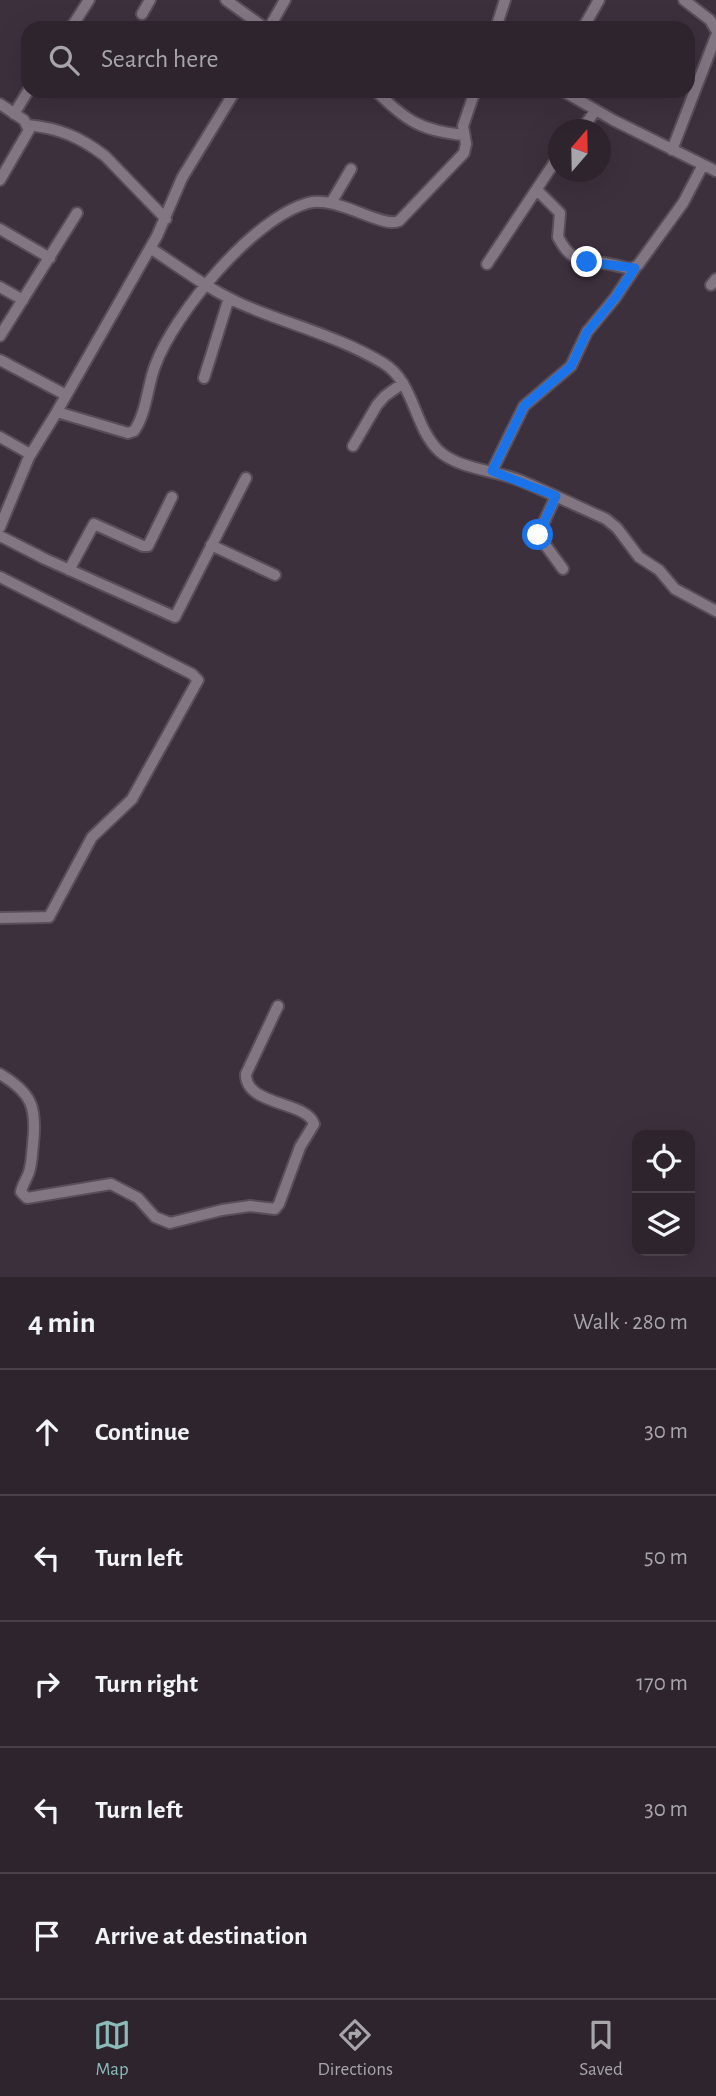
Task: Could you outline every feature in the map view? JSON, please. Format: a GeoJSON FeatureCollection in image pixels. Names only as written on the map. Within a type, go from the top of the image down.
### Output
{"type":"FeatureCollection","features":[{"type":"Feature","properties":{"kind":"street"},"geometry":{"type":"LineString","coordinates":[[76,21],[89,0]]}},
{"type":"Feature","properties":{"kind":"street"},"geometry":{"type":"LineString","coordinates":[[142,14],[150,0]]}},
{"type":"Feature","properties":{"kind":"street"},"geometry":{"type":"LineString","coordinates":[[226,0],[257,21]]}},
{"type":"Feature","properties":{"kind":"street"},"geometry":{"type":"LineString","coordinates":[[272,21],[285,0]]}},
{"type":"Feature","properties":{"kind":"street"},"geometry":{"type":"LineString","coordinates":[[498,21],[505,0]]}},
{"type":"Feature","properties":{"kind":"street"},"geometry":{"type":"LineString","coordinates":[[587,21],[599,0]]}},
{"type":"Feature","properties":{"kind":"street"},"geometry":{"type":"LineString","coordinates":[[684,0],[710,20],[716,30]]}},
{"type":"Feature","properties":{"kind":"street"},"geometry":{"type":"LineString","coordinates":[[695,90],[716,36]]}},
{"type":"Feature","properties":{"kind":"street"},"geometry":{"type":"LineString","coordinates":[[14,114],[24,98]]}},
{"type":"Feature","properties":{"kind":"street"},"geometry":{"type":"LineString","coordinates":[[0,527],[30,454],[57,412],[150,248],[166,219],[172,197],[182,178],[231,98]]}},
{"type":"Feature","properties":{"kind":"street"},"geometry":{"type":"LineString","coordinates":[[383,98],[414,124],[438,133],[464,135]]}},
{"type":"Feature","properties":{"kind":"street"},"geometry":{"type":"LineString","coordinates":[[57,412],[128,433],[134,431],[144,409],[155,366],[175,328],[206,285],[250,239],[275,218],[309,202],[347,206],[389,223],[397,223],[421,201],[464,153],[464,122],[473,98]]}},
{"type":"Feature","properties":{"kind":"street"},"geometry":{"type":"LineString","coordinates":[[576,98],[672,150],[716,170]]}},
{"type":"Feature","properties":{"kind":"street"},"geometry":{"type":"LineString","coordinates":[[672,150],[692,98]]}},
{"type":"Feature","properties":{"kind":"street"},"geometry":{"type":"LineString","coordinates":[[0,104],[27,125],[66,131],[94,148],[166,219]]}},
{"type":"Feature","properties":{"kind":"street"},"geometry":{"type":"LineString","coordinates":[[589,119],[596,110]]}},
{"type":"Feature","properties":{"kind":"street"},"geometry":{"type":"LineString","coordinates":[[2,174],[27,134],[27,125]]}},
{"type":"Feature","properties":{"kind":"street"},"geometry":{"type":"LineString","coordinates":[[492,471],[524,406],[571,366],[587,332],[615,298],[683,203],[703,165]]}},
{"type":"Feature","properties":{"kind":"street"},"geometry":{"type":"LineString","coordinates":[[331,203],[351,169]]}},
{"type":"Feature","properties":{"kind":"street"},"geometry":{"type":"LineString","coordinates":[[487,264],[548,173]]}},
{"type":"Feature","properties":{"kind":"street"},"geometry":{"type":"LineString","coordinates":[[537,190],[560,213],[558,237],[575,258],[582,262],[635,268]]}},
{"type":"Feature","properties":{"kind":"street"},"geometry":{"type":"LineString","coordinates":[[0,335],[77,214]]}},
{"type":"Feature","properties":{"kind":"street"},"geometry":{"type":"LineString","coordinates":[[0,229],[50,258]]}},
{"type":"Feature","properties":{"kind":"street"},"geometry":{"type":"LineString","coordinates":[[150,248],[244,306],[314,330],[394,371],[403,383],[421,426],[441,453],[556,496],[613,523],[639,557],[659,570],[675,589],[716,611]]}},
{"type":"Feature","properties":{"kind":"street"},"geometry":{"type":"LineString","coordinates":[[0,287],[23,300]]}},
{"type":"Feature","properties":{"kind":"street"},"geometry":{"type":"LineString","coordinates":[[205,378],[229,298]]}},
{"type":"Feature","properties":{"kind":"street"},"geometry":{"type":"LineString","coordinates":[[0,360],[66,395]]}},
{"type":"Feature","properties":{"kind":"street"},"geometry":{"type":"LineString","coordinates":[[353,446],[384,397],[403,383]]}},
{"type":"Feature","properties":{"kind":"street"},"geometry":{"type":"LineString","coordinates":[[0,437],[30,454]]}},
{"type":"Feature","properties":{"kind":"street"},"geometry":{"type":"LineString","coordinates":[[0,536],[175,617],[246,478]]}},
{"type":"Feature","properties":{"kind":"street"},"geometry":{"type":"LineString","coordinates":[[556,496],[538,535],[563,569]]}},
{"type":"Feature","properties":{"kind":"street"},"geometry":{"type":"LineString","coordinates":[[69,570],[94,524],[148,546],[172,497]]}},
{"type":"Feature","properties":{"kind":"street"},"geometry":{"type":"LineString","coordinates":[[211,545],[275,575]]}},
{"type":"Feature","properties":{"kind":"street"},"geometry":{"type":"LineString","coordinates":[[0,577],[183,669],[198,680],[139,788],[132,799],[92,837],[49,917],[0,918]]}},
{"type":"Feature","properties":{"kind":"street"},"geometry":{"type":"LineString","coordinates":[[0,1074],[27,1095],[35,1118],[30,1167],[21,1189],[24,1196],[36,1198],[88,1186],[111,1184],[138,1198],[155,1217],[170,1223],[250,1206],[275,1209],[300,1147],[314,1124],[309,1115],[269,1099],[249,1087],[246,1081],[246,1074],[278,1006]]}},
{"type":"Feature","properties":{"kind":"route"},"geometry":{"type":"LineString","coordinates":[[538,535],[556,496],[492,471],[524,406],[571,366],[587,332],[635,268],[587,262]]}}]}
